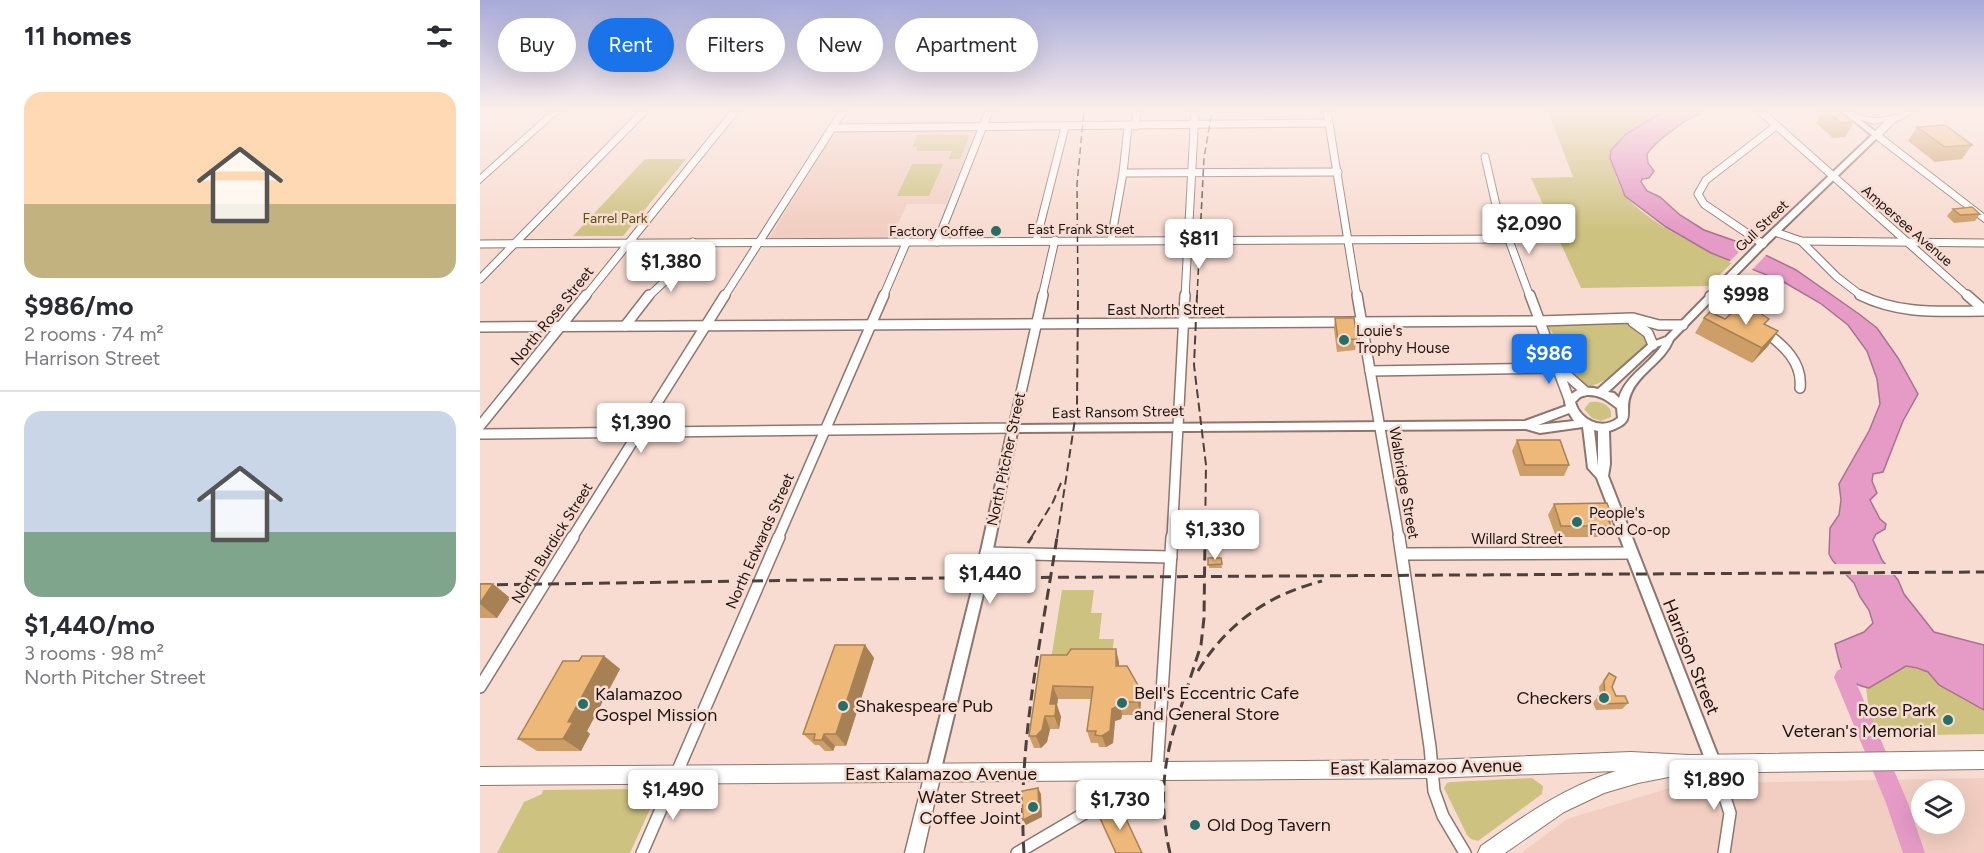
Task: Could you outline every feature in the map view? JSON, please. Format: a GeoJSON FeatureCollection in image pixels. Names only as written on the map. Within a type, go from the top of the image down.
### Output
{"type":"FeatureCollection","features":[{"type":"Feature","properties":{"kind":"main road"},"geometry":{"type":"LineString","coordinates":[[480,180],[512,151]]}},
{"type":"Feature","properties":{"kind":"main road"},"geometry":{"type":"LineString","coordinates":[[1896,151],[1984,219]]}},
{"type":"Feature","properties":{"kind":"main road"},"geometry":{"type":"LineString","coordinates":[[1488,853],[1557,805],[1593,789],[1652,770],[1689,764],[1984,760]]}},
{"type":"Feature","properties":{"kind":"main road","name":"East Kalamazoo Avenue"},"geometry":{"type":"LineString","coordinates":[[480,776],[1428,769],[1631,761],[1689,764]]}},
{"type":"Feature","properties":{"kind":"main road","name":"North Pitcher Street"},"geometry":{"type":"LineString","coordinates":[[914,853],[933,773]]}},
{"type":"Feature","properties":{"kind":"street"},"geometry":{"type":"LineString","coordinates":[[480,279],[605,151]]}},
{"type":"Feature","properties":{"kind":"street","name":"North Rose Street"},"geometry":{"type":"LineString","coordinates":[[480,426],[563,327],[702,151]]}},
{"type":"Feature","properties":{"kind":"street","name":"North Burdick Street"},"geometry":{"type":"LineString","coordinates":[[480,687],[818,151]]}},
{"type":"Feature","properties":{"kind":"street"},"geometry":{"type":"LineString","coordinates":[[937,242],[973,151]]}},
{"type":"Feature","properties":{"kind":"street"},"geometry":{"type":"LineString","coordinates":[[1036,241],[1059,151]]}},
{"type":"Feature","properties":{"kind":"street"},"geometry":{"type":"LineString","coordinates":[[1111,240],[1127,151]]}},
{"type":"Feature","properties":{"kind":"street"},"geometry":{"type":"LineString","coordinates":[[1157,771],[1193,151]]}},
{"type":"Feature","properties":{"kind":"street","name":"Walbridge Street"},"geometry":{"type":"LineString","coordinates":[[1334,151],[1361,322],[1402,554],[1431,747],[1428,769],[1439,810],[1465,853]]}},
{"type":"Feature","properties":{"kind":"street"},"geometry":{"type":"LineString","coordinates":[[1744,151],[1706,180],[1698,194],[1704,204],[1762,245]]}},
{"type":"Feature","properties":{"kind":"street","name":"Ampersee Avenue"},"geometry":{"type":"LineString","coordinates":[[1804,151],[1984,310]]}},
{"type":"Feature","properties":{"kind":"street","name":"Gull Street"},"geometry":{"type":"LineString","coordinates":[[1601,392],[1653,345],[1669,339],[1775,232],[1860,151]]}},
{"type":"Feature","properties":{"kind":"street"},"geometry":{"type":"LineString","coordinates":[[1485,157],[1496,204],[1510,239],[1539,321],[1556,364],[1570,405],[1574,414],[1587,424],[1604,428],[1613,427],[1623,419],[1622,407],[1610,396],[1601,392],[1578,393],[1570,405]]}},
{"type":"Feature","properties":{"kind":"street"},"geometry":{"type":"LineString","coordinates":[[1123,172],[1338,172]]}},
{"type":"Feature","properties":{"kind":"street"},"geometry":{"type":"LineString","coordinates":[[1775,232],[1802,241],[1984,243]]}},
{"type":"Feature","properties":{"kind":"street","name":"East Frank Street"},"geometry":{"type":"LineString","coordinates":[[480,244],[1510,239]]}},
{"type":"Feature","properties":{"kind":"street","name":"North Pitcher Street"},"geometry":{"type":"LineString","coordinates":[[933,773],[986,553],[1055,240]]}},
{"type":"Feature","properties":{"kind":"street"},"geometry":{"type":"LineString","coordinates":[[1802,241],[1851,289],[1866,298],[1888,306],[1919,310],[1984,310]]}},
{"type":"Feature","properties":{"kind":"street"},"geometry":{"type":"LineString","coordinates":[[625,326],[644,300],[665,281],[693,242]]}},
{"type":"Feature","properties":{"kind":"street","name":"North Edwards Street"},"geometry":{"type":"LineString","coordinates":[[642,853],[907,242]]}},
{"type":"Feature","properties":{"kind":"street"},"geometry":{"type":"LineString","coordinates":[[1710,296],[1753,322],[1780,344],[1803,377],[1800,388]]}},
{"type":"Feature","properties":{"kind":"street","name":"East North Street"},"geometry":{"type":"LineString","coordinates":[[480,327],[1539,321],[1633,318],[1659,325],[1683,325]]}},
{"type":"Feature","properties":{"kind":"street"},"geometry":{"type":"LineString","coordinates":[[1625,319],[1644,328],[1653,345]]}},
{"type":"Feature","properties":{"kind":"street","name":"Gull Street"},"geometry":{"type":"LineString","coordinates":[[1622,407],[1626,392],[1649,364],[1666,349],[1669,339]]}},
{"type":"Feature","properties":{"kind":"street"},"geometry":{"type":"LineString","coordinates":[[1370,371],[1556,364],[1585,391]]}},
{"type":"Feature","properties":{"kind":"street","name":"East Ransom Street"},"geometry":{"type":"LineString","coordinates":[[1527,425],[1570,405]]}},
{"type":"Feature","properties":{"kind":"street","name":"East Ransom Street"},"geometry":{"type":"LineString","coordinates":[[480,434],[1527,425],[1540,429],[1587,424]]}},
{"type":"Feature","properties":{"kind":"street","name":"Harrison Street"},"geometry":{"type":"LineString","coordinates":[[1587,424],[1593,468],[1602,476],[1714,764],[1729,810],[1730,823],[1723,844],[1724,853]]}},
{"type":"Feature","properties":{"kind":"street","name":"Harrison Street"},"geometry":{"type":"LineString","coordinates":[[1602,476],[1606,465],[1604,428]]}},
{"type":"Feature","properties":{"kind":"street"},"geometry":{"type":"LineString","coordinates":[[986,553],[1171,557]]}},
{"type":"Feature","properties":{"kind":"street","name":"Willard Street"},"geometry":{"type":"LineString","coordinates":[[1402,554],[1632,553]]}},
{"type":"Feature","properties":{"kind":"street"},"geometry":{"type":"LineString","coordinates":[[1017,853],[1097,806],[1106,797],[1108,772]]}},
{"type":"Feature","properties":{"kind":"shaded area"},"geometry":{"type":"Polygon","coordinates":[[[823,151],[968,151],[946,204],[907,204],[891,238],[769,238],[823,151]]]}},
{"type":"Feature","properties":{"kind":"shaded area"},"geometry":{"type":"Polygon","coordinates":[[[1611,151],[1650,151],[1647,154],[1648,163],[1654,171],[1649,178],[1642,179],[1641,182],[1647,191],[1660,197],[1680,215],[1704,230],[1741,243],[1796,270],[1877,328],[1898,358],[1918,394],[1903,421],[1883,472],[1873,474],[1872,481],[1877,493],[1870,500],[1880,519],[1886,524],[1885,529],[1876,534],[1873,540],[1882,560],[1898,580],[1904,594],[1934,632],[1984,645],[1984,710],[1939,685],[1928,672],[1917,668],[1906,666],[1869,688],[1848,678],[1839,661],[1835,644],[1864,632],[1873,623],[1869,610],[1854,583],[1829,554],[1830,528],[1839,515],[1841,500],[1839,484],[1869,431],[1880,404],[1877,379],[1867,351],[1848,325],[1820,303],[1782,281],[1711,253],[1666,227],[1625,196],[1610,158],[1611,151]]]}},
{"type":"Feature","properties":{"kind":"shaded area"},"geometry":{"type":"Polygon","coordinates":[[[1984,778],[1984,853],[1521,853],[1567,819],[1683,784],[1984,778]]]}},
{"type":"Feature","properties":{"kind":"green space"},"geometry":{"type":"Polygon","coordinates":[[[916,151],[963,151],[960,159],[949,159],[952,151],[916,151]]]}},
{"type":"Feature","properties":{"kind":"green space"},"geometry":{"type":"Polygon","coordinates":[[[1563,151],[1615,151],[1610,158],[1621,189],[1636,207],[1662,226],[1691,242],[1734,261],[1708,286],[1581,288],[1531,178],[1573,177],[1563,151]]]}},
{"type":"Feature","properties":{"kind":"green space","name":"Farrel Park"},"geometry":{"type":"Polygon","coordinates":[[[645,159],[686,159],[623,236],[573,236],[645,159]]]}},
{"type":"Feature","properties":{"kind":"green space"},"geometry":{"type":"Polygon","coordinates":[[[912,164],[943,164],[929,196],[897,196],[912,164]]]}},
{"type":"Feature","properties":{"kind":"green space"},"geometry":{"type":"Polygon","coordinates":[[[1556,323],[1562,325],[1628,323],[1641,329],[1648,342],[1610,376],[1594,385],[1588,385],[1576,378],[1561,360],[1562,356],[1548,328],[1549,325],[1556,323]]]}},
{"type":"Feature","properties":{"kind":"green space"},"geometry":{"type":"Polygon","coordinates":[[[1590,402],[1605,404],[1611,411],[1611,417],[1601,421],[1592,418],[1584,409],[1590,402]]]}},
{"type":"Feature","properties":{"kind":"green space"},"geometry":{"type":"Polygon","coordinates":[[[1062,590],[1094,590],[1091,613],[1102,613],[1099,639],[1114,639],[1111,662],[1051,660],[1062,590]]]}},
{"type":"Feature","properties":{"kind":"green space"},"geometry":{"type":"Polygon","coordinates":[[[1906,666],[1928,672],[1939,685],[1984,710],[1984,734],[1878,736],[1871,729],[1866,687],[1906,666]]]}},
{"type":"Feature","properties":{"kind":"green space"},"geometry":{"type":"Polygon","coordinates":[[[1532,778],[1543,786],[1542,794],[1478,841],[1467,835],[1444,788],[1447,783],[1451,782],[1532,778]]]}},
{"type":"Feature","properties":{"kind":"green space"},"geometry":{"type":"Polygon","coordinates":[[[637,789],[635,793],[644,793],[649,802],[646,809],[650,809],[630,853],[497,853],[524,802],[542,794],[543,790],[637,789]]]}},
{"type":"Feature","properties":{"kind":"pier"},"geometry":{"type":"Polygon","coordinates":[[[1748,243],[1768,253],[1750,272],[1729,262],[1748,243]]]}},
{"type":"Feature","properties":{"kind":"pier"},"geometry":{"type":"Polygon","coordinates":[[[1831,564],[1888,564],[1897,575],[1842,575],[1831,564]]]}},
{"type":"Feature","properties":{"kind":"building"},"geometry":{"type":"Polygon","coordinates":[[[1972,207],[1980,214],[1960,215],[1953,209],[1972,207]]]}},
{"type":"Feature","properties":{"kind":"building"},"geometry":{"type":"Polygon","coordinates":[[[1750,306],[1769,319],[1764,324],[1778,331],[1762,348],[1704,318],[1710,312],[1725,319],[1738,308],[1744,311],[1750,306]]]}},
{"type":"Feature","properties":{"kind":"building"},"geometry":{"type":"Polygon","coordinates":[[[1335,318],[1354,318],[1357,339],[1338,340],[1335,318]]]}},
{"type":"Feature","properties":{"kind":"building"},"geometry":{"type":"Polygon","coordinates":[[[1517,440],[1560,440],[1569,465],[1525,465],[1517,440]]]}},
{"type":"Feature","properties":{"kind":"building"},"geometry":{"type":"Polygon","coordinates":[[[1607,503],[1613,519],[1608,519],[1611,526],[1561,526],[1554,504],[1607,503]]]}},
{"type":"Feature","properties":{"kind":"building"},"geometry":{"type":"Polygon","coordinates":[[[1208,558],[1221,558],[1222,564],[1208,565],[1208,558]]]}},
{"type":"Feature","properties":{"kind":"building"},"geometry":{"type":"Polygon","coordinates":[[[480,584],[493,584],[480,603],[480,584]]]}},
{"type":"Feature","properties":{"kind":"building"},"geometry":{"type":"Polygon","coordinates":[[[835,645],[865,645],[836,734],[824,734],[822,740],[814,740],[815,734],[803,734],[835,645]]]}},
{"type":"Feature","properties":{"kind":"building","name":"Bell's Eccentric Cafe and General Store"},"geometry":{"type":"Polygon","coordinates":[[[1071,649],[1116,649],[1116,666],[1127,666],[1139,687],[1138,702],[1119,702],[1118,706],[1112,709],[1110,731],[1102,736],[1095,735],[1096,731],[1087,731],[1093,687],[1053,686],[1050,704],[1056,704],[1055,716],[1045,716],[1042,730],[1036,736],[1029,736],[1041,655],[1067,655],[1071,649]]]}},
{"type":"Feature","properties":{"kind":"building"},"geometry":{"type":"Polygon","coordinates":[[[582,656],[604,656],[568,722],[573,722],[563,739],[518,739],[563,661],[579,661],[582,656]]]}},
{"type":"Feature","properties":{"kind":"building"},"geometry":{"type":"Polygon","coordinates":[[[1609,673],[1616,677],[1612,687],[1616,696],[1625,696],[1628,703],[1601,704],[1598,696],[1605,696],[1604,681],[1609,673]]]}},
{"type":"Feature","properties":{"kind":"building","name":"Water Street Coffee Joint"},"geometry":{"type":"Polygon","coordinates":[[[1038,788],[1039,812],[1023,820],[1022,791],[1038,788]]]}},
{"type":"Feature","properties":{"kind":"building"},"geometry":{"type":"Polygon","coordinates":[[[1119,804],[1142,853],[1116,853],[1099,816],[1119,804]]]}},
{"type":"Feature","properties":{"kind":"waterway"},"geometry":{"type":"LineString","coordinates":[[1861,665],[1844,677],[1897,803],[1914,853]]}},
{"type":"Feature","properties":{"kind":"railway"},"geometry":{"type":"LineString","coordinates":[[1078,296],[1077,184],[1080,151]]}},
{"type":"Feature","properties":{"kind":"railway"},"geometry":{"type":"LineString","coordinates":[[1197,297],[1205,151]]}},
{"type":"Feature","properties":{"kind":"railway"},"geometry":{"type":"LineString","coordinates":[[1197,295],[1194,365],[1206,465],[1205,538]]}},
{"type":"Feature","properties":{"kind":"railway"},"geometry":{"type":"LineString","coordinates":[[1057,538],[1077,406],[1078,296]]}},
{"type":"Feature","properties":{"kind":"railway"},"geometry":{"type":"LineString","coordinates":[[1031,538],[1053,502],[1061,483]]}},
{"type":"Feature","properties":{"kind":"railway"},"geometry":{"type":"LineString","coordinates":[[1028,543],[1032,537]]}},
{"type":"Feature","properties":{"kind":"railway"},"geometry":{"type":"LineString","coordinates":[[1050,577],[1057,537]]}},
{"type":"Feature","properties":{"kind":"railway"},"geometry":{"type":"LineString","coordinates":[[1205,537],[1205,576]]}},
{"type":"Feature","properties":{"kind":"railway"},"geometry":{"type":"LineString","coordinates":[[1205,576],[1984,572]]}},
{"type":"Feature","properties":{"kind":"railway"},"geometry":{"type":"LineString","coordinates":[[1050,577],[1205,576]]}},
{"type":"Feature","properties":{"kind":"railway"},"geometry":{"type":"LineString","coordinates":[[1180,710],[1201,645],[1205,576]]}},
{"type":"Feature","properties":{"kind":"railway"},"geometry":{"type":"LineString","coordinates":[[480,585],[1050,577]]}},
{"type":"Feature","properties":{"kind":"railway"},"geometry":{"type":"LineString","coordinates":[[1024,853],[1023,813],[1027,733],[1050,577]]}},
{"type":"Feature","properties":{"kind":"railway"},"geometry":{"type":"LineString","coordinates":[[1198,671],[1222,639],[1251,613],[1284,594],[1322,581]]}},
{"type":"Feature","properties":{"kind":"railway"},"geometry":{"type":"LineString","coordinates":[[1170,853],[1164,815],[1164,778],[1171,741],[1183,704]]}},
{"type":"Feature","properties":{"kind":"place","name":"Factory Coffee"},"geometry":{"type":"Point","coordinates":[996,231]}},
{"type":"Feature","properties":{"kind":"place","name":"Louie's Trophy House"},"geometry":{"type":"Point","coordinates":[1344,340]}},
{"type":"Feature","properties":{"kind":"place","name":"People's Food Co-op"},"geometry":{"type":"Point","coordinates":[1577,522]}},
{"type":"Feature","properties":{"kind":"place","name":"Checkers"},"geometry":{"type":"Point","coordinates":[1604,698]}},
{"type":"Feature","properties":{"kind":"place","name":"Bell's Eccentric Cafe and General Store"},"geometry":{"type":"Point","coordinates":[1122,703]}},
{"type":"Feature","properties":{"kind":"place","name":"Kalamazoo Gospel Mission"},"geometry":{"type":"Point","coordinates":[583,704]}},
{"type":"Feature","properties":{"kind":"place","name":"Shakespeare Pub"},"geometry":{"type":"Point","coordinates":[843,706]}},
{"type":"Feature","properties":{"kind":"place","name":"Rose Park Veteran's Memorial"},"geometry":{"type":"Point","coordinates":[1948,720]}},
{"type":"Feature","properties":{"kind":"place","name":"Water Street Coffee Joint"},"geometry":{"type":"Point","coordinates":[1033,807]}},
{"type":"Feature","properties":{"kind":"place","name":"Old Dog Tavern"},"geometry":{"type":"Point","coordinates":[1195,825]}}]}
